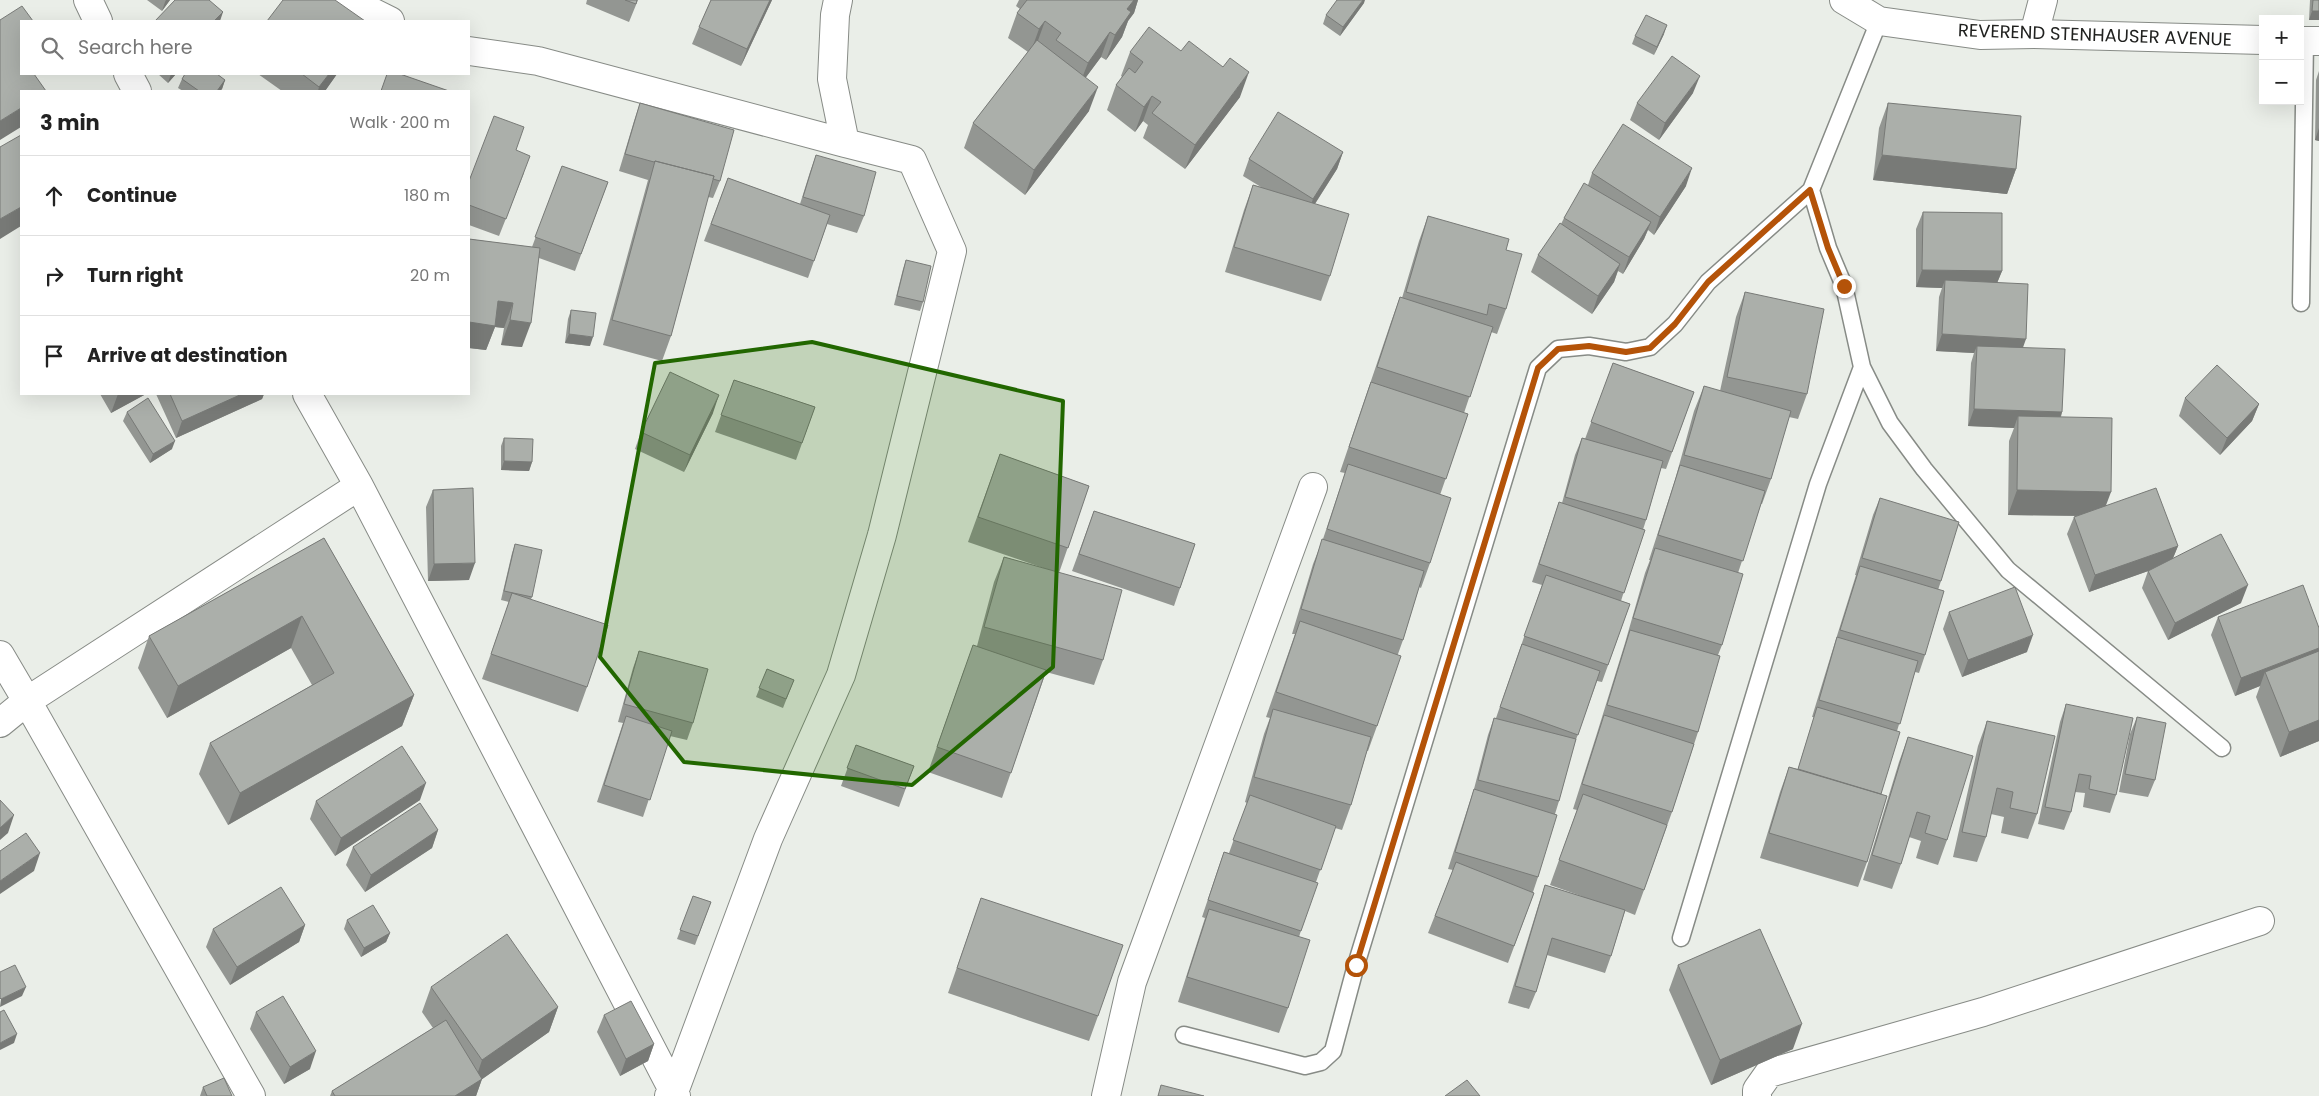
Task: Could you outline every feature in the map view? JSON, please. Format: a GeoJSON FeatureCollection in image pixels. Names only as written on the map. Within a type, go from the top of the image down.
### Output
{"type":"FeatureCollection","features":[{"type":"Feature","properties":{"kind":"street"},"geometry":{"type":"LineString","coordinates":[[88,0],[98,20]]}},
{"type":"Feature","properties":{"kind":"street"},"geometry":{"type":"LineString","coordinates":[[348,0],[388,20]]}},
{"type":"Feature","properties":{"kind":"street"},"geometry":{"type":"LineString","coordinates":[[838,0],[835,15],[832,79],[845,144]]}},
{"type":"Feature","properties":{"kind":"street","name":"REVEREND STENHAUSER AVENUE"},"geometry":{"type":"LineString","coordinates":[[1844,0],[1879,21],[1980,36],[2034,34],[2259,40]]}},
{"type":"Feature","properties":{"kind":"street"},"geometry":{"type":"LineString","coordinates":[[2034,34],[2043,0]]}},
{"type":"Feature","properties":{"kind":"street"},"geometry":{"type":"LineString","coordinates":[[470,52],[538,61],[845,144],[912,160],[952,252],[882,535],[841,675],[768,839],[673,1094]]}},
{"type":"Feature","properties":{"kind":"street"},"geometry":{"type":"LineString","coordinates":[[129,75],[136,90]]}},
{"type":"Feature","properties":{"kind":"street"},"geometry":{"type":"LineString","coordinates":[[308,395],[359,486],[673,1094]]}},
{"type":"Feature","properties":{"kind":"street"},"geometry":{"type":"LineString","coordinates":[[0,723],[27,701],[359,486]]}},
{"type":"Feature","properties":{"kind":"street"},"geometry":{"type":"LineString","coordinates":[[1106,1096],[1132,982],[1313,488]]}},
{"type":"Feature","properties":{"kind":"street"},"geometry":{"type":"LineString","coordinates":[[0,654],[251,1096]]}},
{"type":"Feature","properties":{"kind":"street"},"geometry":{"type":"LineString","coordinates":[[1757,1096],[1757,1090],[1769,1073],[1983,1012],[2260,921]]}},
{"type":"Feature","properties":{"kind":"lane"},"geometry":{"type":"LineString","coordinates":[[1184,1035],[1305,1066],[1321,1062],[1333,1050],[1356,965],[1538,368],[1558,349],[1589,346],[1626,352],[1650,348],[1675,324],[1708,282],[1810,190],[1879,21]]}},
{"type":"Feature","properties":{"kind":"lane"},"geometry":{"type":"LineString","coordinates":[[2301,303],[2308,41]]}},
{"type":"Feature","properties":{"kind":"lane"},"geometry":{"type":"LineString","coordinates":[[1810,190],[1828,248],[1844,286],[1862,367],[1890,424],[1924,469],[2008,570],[2222,748]]}},
{"type":"Feature","properties":{"kind":"lane"},"geometry":{"type":"LineString","coordinates":[[1680,938],[1818,484],[1862,367]]}},
{"type":"Feature","properties":{"kind":"highlighted area"},"geometry":{"type":"Polygon","coordinates":[[[812,342],[1063,401],[1053,667],[912,785],[684,762],[600,657],[655,363],[812,342]]]}},
{"type":"Feature","properties":{"kind":"building"},"geometry":{"type":"Polygon","coordinates":[[[175,0],[209,0],[223,12],[215,20],[156,20],[175,0]]]}},
{"type":"Feature","properties":{"kind":"building"},"geometry":{"type":"Polygon","coordinates":[[[283,0],[335,0],[364,20],[268,20],[283,0]]]}},
{"type":"Feature","properties":{"kind":"building"},"geometry":{"type":"Polygon","coordinates":[[[625,0],[637,0],[636,4],[625,0]]]}},
{"type":"Feature","properties":{"kind":"building"},"geometry":{"type":"Polygon","coordinates":[[[711,0],[770,0],[747,49],[699,27],[711,0]]]}},
{"type":"Feature","properties":{"kind":"building"},"geometry":{"type":"Polygon","coordinates":[[[1027,0],[1134,0],[1127,9],[1131,12],[1115,35],[1110,32],[1088,63],[1056,40],[1061,33],[1045,21],[1039,29],[1017,13],[1027,0]]]}},
{"type":"Feature","properties":{"kind":"building"},"geometry":{"type":"Polygon","coordinates":[[[1337,0],[1363,0],[1343,27],[1326,15],[1337,0]]]}},
{"type":"Feature","properties":{"kind":"building"},"geometry":{"type":"Polygon","coordinates":[[[2313,0],[2319,0],[2319,11],[2312,11],[2313,0]]]}},
{"type":"Feature","properties":{"kind":"building"},"geometry":{"type":"Polygon","coordinates":[[[22,6],[32,20],[20,20],[20,75],[35,75],[45,90],[20,90],[20,109],[0,121],[0,20],[22,6]]]}},
{"type":"Feature","properties":{"kind":"building"},"geometry":{"type":"Polygon","coordinates":[[[1646,15],[1667,25],[1657,47],[1635,36],[1646,15]]]}},
{"type":"Feature","properties":{"kind":"building"},"geometry":{"type":"Polygon","coordinates":[[[1149,27],[1181,51],[1189,41],[1223,67],[1230,58],[1249,72],[1195,145],[1152,113],[1161,102],[1152,96],[1144,107],[1116,85],[1129,68],[1135,73],[1143,62],[1130,52],[1149,27]]]}},
{"type":"Feature","properties":{"kind":"building"},"geometry":{"type":"Polygon","coordinates":[[[1037,40],[1098,87],[1034,170],[973,123],[1037,40]]]}},
{"type":"Feature","properties":{"kind":"building"},"geometry":{"type":"Polygon","coordinates":[[[1672,56],[1700,76],[1665,123],[1637,103],[1672,56]]]}},
{"type":"Feature","properties":{"kind":"building"},"geometry":{"type":"Polygon","coordinates":[[[184,75],[218,75],[225,80],[218,90],[198,90],[182,79],[184,75]]]}},
{"type":"Feature","properties":{"kind":"building"},"geometry":{"type":"Polygon","coordinates":[[[303,75],[328,75],[319,87],[303,75]]]}},
{"type":"Feature","properties":{"kind":"building"},"geometry":{"type":"Polygon","coordinates":[[[387,75],[403,75],[446,90],[381,90],[387,75]]]}},
{"type":"Feature","properties":{"kind":"building"},"geometry":{"type":"Polygon","coordinates":[[[640,103],[734,130],[720,181],[713,179],[714,176],[625,154],[640,103]]]}},
{"type":"Feature","properties":{"kind":"building"},"geometry":{"type":"Polygon","coordinates":[[[1888,103],[2021,116],[2016,169],[1882,155],[1888,103]]]}},
{"type":"Feature","properties":{"kind":"building"},"geometry":{"type":"Polygon","coordinates":[[[1278,112],[1343,152],[1313,199],[1249,159],[1278,112]]]}},
{"type":"Feature","properties":{"kind":"building"},"geometry":{"type":"Polygon","coordinates":[[[494,116],[524,127],[516,150],[530,156],[506,219],[470,205],[470,178],[494,116]]]}},
{"type":"Feature","properties":{"kind":"building"},"geometry":{"type":"Polygon","coordinates":[[[1623,124],[1692,168],[1660,217],[1592,173],[1623,124]]]}},
{"type":"Feature","properties":{"kind":"building"},"geometry":{"type":"Polygon","coordinates":[[[20,136],[20,208],[0,219],[0,147],[20,136]]]}},
{"type":"Feature","properties":{"kind":"building"},"geometry":{"type":"Polygon","coordinates":[[[816,155],[876,172],[864,216],[803,197],[816,155]]]}},
{"type":"Feature","properties":{"kind":"building"},"geometry":{"type":"Polygon","coordinates":[[[655,161],[714,176],[671,336],[612,320],[655,161]]]}},
{"type":"Feature","properties":{"kind":"building"},"geometry":{"type":"Polygon","coordinates":[[[562,166],[608,182],[581,254],[535,237],[562,166]]]}},
{"type":"Feature","properties":{"kind":"building"},"geometry":{"type":"Polygon","coordinates":[[[728,178],[830,215],[814,261],[711,224],[728,178]]]}},
{"type":"Feature","properties":{"kind":"building"},"geometry":{"type":"Polygon","coordinates":[[[1584,183],[1651,222],[1629,257],[1564,218],[1584,183]]]}},
{"type":"Feature","properties":{"kind":"building"},"geometry":{"type":"Polygon","coordinates":[[[1253,185],[1349,214],[1330,276],[1234,247],[1253,185]]]}},
{"type":"Feature","properties":{"kind":"building"},"geometry":{"type":"Polygon","coordinates":[[[1923,212],[2002,213],[2002,271],[1922,270],[1923,212]]]}},
{"type":"Feature","properties":{"kind":"building"},"geometry":{"type":"Polygon","coordinates":[[[1428,216],[1509,239],[1506,250],[1522,254],[1506,309],[1489,304],[1487,315],[1406,292],[1428,216]]]}},
{"type":"Feature","properties":{"kind":"building"},"geometry":{"type":"Polygon","coordinates":[[[1560,223],[1620,264],[1598,296],[1538,255],[1560,223]]]}},
{"type":"Feature","properties":{"kind":"building"},"geometry":{"type":"Polygon","coordinates":[[[470,239],[540,248],[531,323],[510,320],[513,303],[498,301],[495,326],[470,322],[470,239]]]}},
{"type":"Feature","properties":{"kind":"building"},"geometry":{"type":"Polygon","coordinates":[[[906,260],[931,266],[923,302],[897,296],[906,260]]]}},
{"type":"Feature","properties":{"kind":"building"},"geometry":{"type":"Polygon","coordinates":[[[1945,280],[2028,284],[2026,339],[1942,334],[1945,280]]]}},
{"type":"Feature","properties":{"kind":"building"},"geometry":{"type":"Polygon","coordinates":[[[1745,292],[1824,309],[1807,394],[1727,377],[1745,292]]]}},
{"type":"Feature","properties":{"kind":"building"},"geometry":{"type":"Polygon","coordinates":[[[1400,297],[1493,327],[1470,397],[1377,367],[1400,297]]]}},
{"type":"Feature","properties":{"kind":"building"},"geometry":{"type":"Polygon","coordinates":[[[571,310],[596,313],[593,337],[569,334],[571,310]]]}},
{"type":"Feature","properties":{"kind":"building"},"geometry":{"type":"Polygon","coordinates":[[[1977,346],[2065,349],[2062,412],[1974,409],[1977,346]]]}},
{"type":"Feature","properties":{"kind":"building"},"geometry":{"type":"Polygon","coordinates":[[[1613,363],[1694,392],[1672,452],[1591,422],[1613,363]]]}},
{"type":"Feature","properties":{"kind":"building"},"geometry":{"type":"Polygon","coordinates":[[[2217,365],[2259,404],[2227,438],[2185,398],[2217,365]]]}},
{"type":"Feature","properties":{"kind":"building"},"geometry":{"type":"Polygon","coordinates":[[[670,372],[719,395],[690,455],[641,432],[670,372]]]}},
{"type":"Feature","properties":{"kind":"building"},"geometry":{"type":"Polygon","coordinates":[[[734,380],[815,407],[802,443],[721,415],[734,380]]]}},
{"type":"Feature","properties":{"kind":"building"},"geometry":{"type":"Polygon","coordinates":[[[1371,382],[1468,414],[1446,479],[1349,447],[1371,382]]]}},
{"type":"Feature","properties":{"kind":"building"},"geometry":{"type":"Polygon","coordinates":[[[1704,386],[1791,411],[1771,479],[1684,455],[1704,386]]]}},
{"type":"Feature","properties":{"kind":"building"},"geometry":{"type":"Polygon","coordinates":[[[170,395],[240,395],[182,421],[170,395]]]}},
{"type":"Feature","properties":{"kind":"building"},"geometry":{"type":"Polygon","coordinates":[[[148,398],[175,441],[153,454],[127,412],[148,398]]]}},
{"type":"Feature","properties":{"kind":"building"},"geometry":{"type":"Polygon","coordinates":[[[2018,416],[2112,418],[2111,492],[2017,490],[2018,416]]]}},
{"type":"Feature","properties":{"kind":"building"},"geometry":{"type":"Polygon","coordinates":[[[504,438],[533,439],[532,462],[504,461],[504,438]]]}},
{"type":"Feature","properties":{"kind":"building"},"geometry":{"type":"Polygon","coordinates":[[[1582,438],[1663,461],[1646,520],[1565,497],[1582,438]]]}},
{"type":"Feature","properties":{"kind":"building"},"geometry":{"type":"Polygon","coordinates":[[[1000,454],[1089,486],[1068,548],[978,517],[1000,454]]]}},
{"type":"Feature","properties":{"kind":"building"},"geometry":{"type":"Polygon","coordinates":[[[1348,464],[1451,498],[1430,563],[1327,529],[1348,464]]]}},
{"type":"Feature","properties":{"kind":"building"},"geometry":{"type":"Polygon","coordinates":[[[1680,465],[1765,491],[1743,561],[1658,535],[1680,465]]]}},
{"type":"Feature","properties":{"kind":"building"},"geometry":{"type":"Polygon","coordinates":[[[473,488],[475,563],[434,564],[433,490],[473,488]]]}},
{"type":"Feature","properties":{"kind":"building"},"geometry":{"type":"Polygon","coordinates":[[[2156,488],[2178,546],[2095,575],[2074,517],[2156,488]]]}},
{"type":"Feature","properties":{"kind":"building"},"geometry":{"type":"Polygon","coordinates":[[[1880,498],[1959,522],[1941,581],[1862,558],[1880,498]]]}},
{"type":"Feature","properties":{"kind":"building"},"geometry":{"type":"Polygon","coordinates":[[[1559,502],[1645,530],[1624,593],[1539,564],[1559,502]]]}},
{"type":"Feature","properties":{"kind":"building"},"geometry":{"type":"Polygon","coordinates":[[[1094,511],[1195,544],[1180,588],[1079,554],[1094,511]]]}},
{"type":"Feature","properties":{"kind":"building"},"geometry":{"type":"Polygon","coordinates":[[[2221,534],[2248,585],[2175,623],[2148,571],[2221,534]]]}},
{"type":"Feature","properties":{"kind":"building"},"geometry":{"type":"Polygon","coordinates":[[[324,538],[414,695],[240,793],[210,743],[334,673],[302,616],[178,686],[149,636],[324,538]]]}},
{"type":"Feature","properties":{"kind":"building"},"geometry":{"type":"Polygon","coordinates":[[[1322,539],[1424,571],[1403,640],[1301,609],[1322,539]]]}},
{"type":"Feature","properties":{"kind":"building"},"geometry":{"type":"Polygon","coordinates":[[[515,544],[542,550],[532,597],[504,591],[515,544]]]}},
{"type":"Feature","properties":{"kind":"building"},"geometry":{"type":"Polygon","coordinates":[[[1655,548],[1743,574],[1722,645],[1633,618],[1655,548]]]}},
{"type":"Feature","properties":{"kind":"building"},"geometry":{"type":"Polygon","coordinates":[[[1004,557],[1122,590],[1103,660],[984,627],[1004,557]]]}},
{"type":"Feature","properties":{"kind":"building"},"geometry":{"type":"Polygon","coordinates":[[[1860,566],[1944,591],[1925,655],[1840,630],[1860,566]]]}},
{"type":"Feature","properties":{"kind":"building"},"geometry":{"type":"Polygon","coordinates":[[[1546,575],[1630,604],[1608,665],[1524,636],[1546,575]]]}},
{"type":"Feature","properties":{"kind":"building"},"geometry":{"type":"Polygon","coordinates":[[[2303,585],[2319,628],[2319,648],[2241,678],[2218,617],[2303,585]]]}},
{"type":"Feature","properties":{"kind":"building"},"geometry":{"type":"Polygon","coordinates":[[[2015,587],[2033,635],[1968,660],[1949,612],[2015,587]]]}},
{"type":"Feature","properties":{"kind":"building"},"geometry":{"type":"Polygon","coordinates":[[[512,593],[608,625],[587,687],[491,654],[512,593]]]}},
{"type":"Feature","properties":{"kind":"building"},"geometry":{"type":"Polygon","coordinates":[[[1300,621],[1401,656],[1377,726],[1276,692],[1300,621]]]}},
{"type":"Feature","properties":{"kind":"building"},"geometry":{"type":"Polygon","coordinates":[[[1630,630],[1720,656],[1698,732],[1607,705],[1630,630]]]}},
{"type":"Feature","properties":{"kind":"building"},"geometry":{"type":"Polygon","coordinates":[[[1837,637],[1918,661],[1900,724],[1819,700],[1837,637]]]}},
{"type":"Feature","properties":{"kind":"building"},"geometry":{"type":"Polygon","coordinates":[[[1522,644],[1600,671],[1578,735],[1500,707],[1522,644]]]}},
{"type":"Feature","properties":{"kind":"building"},"geometry":{"type":"Polygon","coordinates":[[[973,645],[1046,670],[1011,773],[937,747],[973,645]]]}},
{"type":"Feature","properties":{"kind":"building"},"geometry":{"type":"Polygon","coordinates":[[[639,651],[708,669],[693,723],[624,704],[639,651]]]}},
{"type":"Feature","properties":{"kind":"building"},"geometry":{"type":"Polygon","coordinates":[[[2319,651],[2319,720],[2289,732],[2265,672],[2319,651]]]}},
{"type":"Feature","properties":{"kind":"building"},"geometry":{"type":"Polygon","coordinates":[[[767,669],[794,680],[786,699],[759,688],[767,669]]]}},
{"type":"Feature","properties":{"kind":"building"},"geometry":{"type":"Polygon","coordinates":[[[2066,704],[2133,718],[2116,795],[2089,789],[2091,776],[2079,774],[2071,812],[2045,807],[2066,704]]]}},
{"type":"Feature","properties":{"kind":"building"},"geometry":{"type":"Polygon","coordinates":[[[1817,707],[1900,732],[1881,794],[1798,769],[1817,707]]]}},
{"type":"Feature","properties":{"kind":"building"},"geometry":{"type":"Polygon","coordinates":[[[1273,709],[1371,737],[1351,805],[1254,777],[1273,709]]]}},
{"type":"Feature","properties":{"kind":"building"},"geometry":{"type":"Polygon","coordinates":[[[1604,715],[1694,744],[1672,812],[1582,784],[1604,715]]]}},
{"type":"Feature","properties":{"kind":"building"},"geometry":{"type":"Polygon","coordinates":[[[626,716],[672,731],[650,800],[604,785],[626,716]]]}},
{"type":"Feature","properties":{"kind":"building"},"geometry":{"type":"Polygon","coordinates":[[[2137,717],[2166,723],[2155,780],[2125,774],[2137,717]]]}},
{"type":"Feature","properties":{"kind":"building"},"geometry":{"type":"Polygon","coordinates":[[[1494,718],[1576,739],[1559,801],[1478,780],[1494,718]]]}},
{"type":"Feature","properties":{"kind":"building"},"geometry":{"type":"Polygon","coordinates":[[[1987,721],[2055,736],[2037,814],[2010,808],[2013,792],[1997,788],[1986,837],[1962,832],[1987,721]]]}},
{"type":"Feature","properties":{"kind":"building"},"geometry":{"type":"Polygon","coordinates":[[[1908,737],[1973,756],[1947,840],[1925,833],[1930,816],[1917,812],[1901,864],[1872,855],[1908,737]]]}},
{"type":"Feature","properties":{"kind":"building"},"geometry":{"type":"Polygon","coordinates":[[[856,745],[914,766],[905,789],[847,768],[856,745]]]}},
{"type":"Feature","properties":{"kind":"building"},"geometry":{"type":"Polygon","coordinates":[[[402,746],[426,783],[341,838],[316,801],[402,746]]]}},
{"type":"Feature","properties":{"kind":"building"},"geometry":{"type":"Polygon","coordinates":[[[1789,767],[1887,796],[1867,862],[1769,833],[1789,767]]]}},
{"type":"Feature","properties":{"kind":"building"},"geometry":{"type":"Polygon","coordinates":[[[1474,789],[1557,815],[1538,877],[1455,852],[1474,789]]]}},
{"type":"Feature","properties":{"kind":"building"},"geometry":{"type":"Polygon","coordinates":[[[1583,794],[1667,825],[1644,890],[1559,860],[1583,794]]]}},
{"type":"Feature","properties":{"kind":"building"},"geometry":{"type":"Polygon","coordinates":[[[1250,795],[1336,826],[1321,870],[1233,840],[1250,795]]]}},
{"type":"Feature","properties":{"kind":"building"},"geometry":{"type":"Polygon","coordinates":[[[0,800],[14,815],[0,828],[0,800]]]}},
{"type":"Feature","properties":{"kind":"building"},"geometry":{"type":"Polygon","coordinates":[[[420,803],[438,830],[371,875],[353,847],[420,803]]]}},
{"type":"Feature","properties":{"kind":"building"},"geometry":{"type":"Polygon","coordinates":[[[26,833],[40,853],[0,881],[0,851],[26,833]]]}},
{"type":"Feature","properties":{"kind":"building"},"geometry":{"type":"Polygon","coordinates":[[[1224,852],[1318,883],[1301,931],[1208,900],[1224,852]]]}},
{"type":"Feature","properties":{"kind":"building"},"geometry":{"type":"Polygon","coordinates":[[[1456,862],[1534,893],[1514,946],[1435,916],[1456,862]]]}},
{"type":"Feature","properties":{"kind":"building"},"geometry":{"type":"Polygon","coordinates":[[[1545,885],[1625,910],[1611,956],[1552,938],[1536,992],[1515,986],[1545,885]]]}},
{"type":"Feature","properties":{"kind":"building"},"geometry":{"type":"Polygon","coordinates":[[[281,887],[305,925],[237,967],[213,929],[281,887]]]}},
{"type":"Feature","properties":{"kind":"building"},"geometry":{"type":"Polygon","coordinates":[[[693,896],[711,902],[698,936],[680,930],[693,896]]]}},
{"type":"Feature","properties":{"kind":"building"},"geometry":{"type":"Polygon","coordinates":[[[981,898],[1123,945],[1098,1016],[957,968],[981,898]]]}},
{"type":"Feature","properties":{"kind":"building"},"geometry":{"type":"Polygon","coordinates":[[[373,905],[390,933],[364,948],[347,920],[373,905]]]}},
{"type":"Feature","properties":{"kind":"building"},"geometry":{"type":"Polygon","coordinates":[[[1209,909],[1310,940],[1288,1008],[1187,977],[1209,909]]]}},
{"type":"Feature","properties":{"kind":"building"},"geometry":{"type":"Polygon","coordinates":[[[1760,929],[1802,1024],[1720,1060],[1678,965],[1760,929]]]}},
{"type":"Feature","properties":{"kind":"building"},"geometry":{"type":"Polygon","coordinates":[[[507,934],[558,1007],[482,1060],[431,987],[507,934]]]}},
{"type":"Feature","properties":{"kind":"building"},"geometry":{"type":"Polygon","coordinates":[[[15,965],[26,987],[1,999],[0,972],[15,965]]]}},
{"type":"Feature","properties":{"kind":"building"},"geometry":{"type":"Polygon","coordinates":[[[283,996],[316,1051],[290,1067],[256,1012],[283,996]]]}},
{"type":"Feature","properties":{"kind":"building"},"geometry":{"type":"Polygon","coordinates":[[[631,1001],[654,1044],[626,1059],[604,1015],[631,1001]]]}},
{"type":"Feature","properties":{"kind":"building"},"geometry":{"type":"Polygon","coordinates":[[[4,1010],[17,1034],[0,1043],[0,1012],[4,1010]]]}},
{"type":"Feature","properties":{"kind":"building"},"geometry":{"type":"Polygon","coordinates":[[[446,1020],[482,1079],[455,1096],[335,1096],[332,1091],[446,1020]]]}},
{"type":"Feature","properties":{"kind":"building"},"geometry":{"type":"Polygon","coordinates":[[[224,1078],[232,1096],[207,1096],[203,1087],[224,1078]]]}},
{"type":"Feature","properties":{"kind":"building"},"geometry":{"type":"Polygon","coordinates":[[[1467,1080],[1480,1096],[1445,1096],[1467,1080]]]}},
{"type":"Feature","properties":{"kind":"building"},"geometry":{"type":"Polygon","coordinates":[[[1161,1085],[1204,1096],[1158,1096],[1161,1085]]]}},
{"type":"Feature","properties":{"kind":"route"},"geometry":{"type":"LineString","coordinates":[[1356,965],[1538,368],[1558,349],[1589,346],[1626,352],[1650,348],[1675,324],[1708,282],[1810,190],[1828,248],[1844,286]]}}]}
